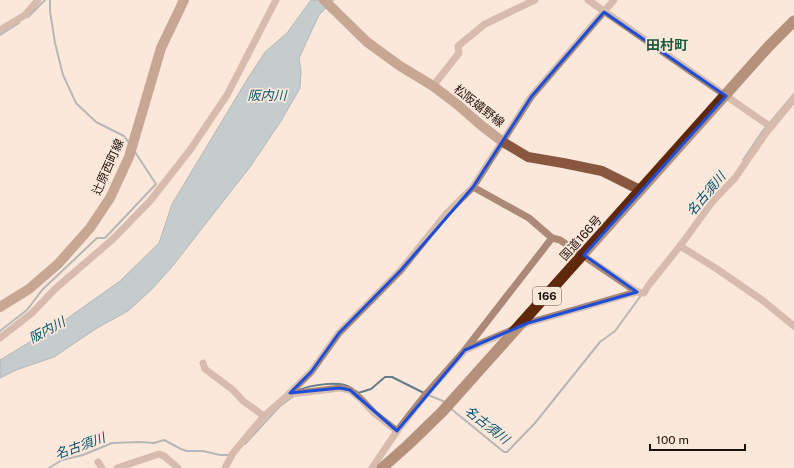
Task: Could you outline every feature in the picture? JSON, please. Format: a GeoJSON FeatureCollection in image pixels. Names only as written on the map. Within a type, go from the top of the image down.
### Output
{"type":"FeatureCollection","features":[{"type":"Feature","properties":{"kind":"highway","name":"国道166号"},"geometry":{"type":"LineString","coordinates":[[382,468],[408,446],[442,412],[518,326],[584,255],[769,46],[794,21]]}},
{"type":"Feature","properties":{"kind":"main road","name":"辻原西町線"},"geometry":{"type":"LineString","coordinates":[[0,307],[29,289],[58,264],[81,240],[110,198],[132,148],[161,48],[184,0]]}},
{"type":"Feature","properties":{"kind":"main road","name":"松阪嬉野線"},"geometry":{"type":"LineString","coordinates":[[324,0],[367,42],[400,66],[433,86],[503,142],[528,157],[602,172],[640,190]]}},
{"type":"Feature","properties":{"kind":"street"},"geometry":{"type":"LineString","coordinates":[[0,30],[24,15],[38,0]]}},
{"type":"Feature","properties":{"kind":"street"},"geometry":{"type":"LineString","coordinates":[[0,338],[32,313],[55,289],[113,239],[150,201],[190,150],[227,95],[276,0]]}},
{"type":"Feature","properties":{"kind":"street"},"geometry":{"type":"LineString","coordinates":[[433,86],[459,53],[458,46],[485,24],[535,0]]}},
{"type":"Feature","properties":{"kind":"street"},"geometry":{"type":"LineString","coordinates":[[588,0],[769,126]]}},
{"type":"Feature","properties":{"kind":"street"},"geometry":{"type":"LineString","coordinates":[[225,468],[232,455],[264,416],[291,393],[311,372],[339,333],[401,270],[446,214],[473,187],[531,97],[614,0]]}},
{"type":"Feature","properties":{"kind":"street"},"geometry":{"type":"LineString","coordinates":[[465,350],[518,326],[639,292],[680,246],[713,201],[735,178],[769,126],[794,99]]}},
{"type":"Feature","properties":{"kind":"street"},"geometry":{"type":"LineString","coordinates":[[473,187],[529,218],[552,238],[560,240],[639,292]]}},
{"type":"Feature","properties":{"kind":"street"},"geometry":{"type":"LineString","coordinates":[[372,468],[397,431],[426,394],[465,350],[552,238]]}},
{"type":"Feature","properties":{"kind":"street"},"geometry":{"type":"LineString","coordinates":[[680,246],[762,300],[794,326]]}},
{"type":"Feature","properties":{"kind":"street"},"geometry":{"type":"LineString","coordinates":[[203,362],[206,369],[233,390],[243,401],[264,416]]}},
{"type":"Feature","properties":{"kind":"street"},"geometry":{"type":"LineString","coordinates":[[291,393],[340,388],[350,390],[361,399],[374,414],[397,431]]}},
{"type":"Feature","properties":{"kind":"street"},"geometry":{"type":"LineString","coordinates":[[117,468],[159,454],[178,468]]}},
{"type":"Feature","properties":{"kind":"highlighted area"},"geometry":{"type":"Polygon","coordinates":[[[604,12],[726,96],[584,255],[637,292],[528,323],[465,350],[397,431],[350,390],[340,388],[290,393],[311,372],[339,333],[401,270],[473,187],[531,97],[604,12]]]}},
{"type":"Feature","properties":{"kind":"water","name":"阪内川"},"geometry":{"type":"Polygon","coordinates":[[[311,0],[334,0],[319,15],[299,58],[301,72],[300,88],[281,121],[250,167],[171,268],[151,290],[128,311],[97,328],[54,357],[16,370],[0,378],[0,360],[58,325],[120,281],[159,243],[172,204],[248,78],[265,52],[287,33],[311,0]]]}},
{"type":"Feature","properties":{"kind":"waterway"},"geometry":{"type":"LineString","coordinates":[[28,17],[45,0]]}},
{"type":"Feature","properties":{"kind":"waterway"},"geometry":{"type":"LineString","coordinates":[[50,0],[50,11],[55,43],[63,75],[76,103],[96,122],[124,136],[129,143]]}},
{"type":"Feature","properties":{"kind":"waterway"},"geometry":{"type":"LineString","coordinates":[[0,35],[19,23]]}},
{"type":"Feature","properties":{"kind":"waterway","name":"名古須川"},"geometry":{"type":"LineString","coordinates":[[743,160],[762,132],[794,94]]}},
{"type":"Feature","properties":{"kind":"waterway"},"geometry":{"type":"LineString","coordinates":[[0,331],[27,310],[42,290],[97,238],[105,238],[156,184],[135,152]]}},
{"type":"Feature","properties":{"kind":"waterway","name":"名古須川"},"geometry":{"type":"LineString","coordinates":[[450,408],[504,452],[507,452],[535,423],[600,342],[615,331],[642,294]]}},
{"type":"Feature","properties":{"kind":"waterway","name":"名古須川"},"geometry":{"type":"LineString","coordinates":[[356,391],[358,393],[371,389],[385,377],[392,377],[424,393]]}},
{"type":"Feature","properties":{"kind":"waterway","name":"名古須川"},"geometry":{"type":"LineString","coordinates":[[299,390],[310,386],[325,384],[340,384],[351,388]]}},
{"type":"Feature","properties":{"kind":"waterway","name":"名古須川"},"geometry":{"type":"LineString","coordinates":[[245,444],[279,407],[295,395]]}},
{"type":"Feature","properties":{"kind":"waterway","name":"名古須川"},"geometry":{"type":"LineString","coordinates":[[428,395],[443,401],[445,404]]}},
{"type":"Feature","properties":{"kind":"waterway","name":"名古須川"},"geometry":{"type":"LineString","coordinates":[[49,468],[62,460],[83,455],[112,443],[154,443],[164,440],[187,451],[203,451],[220,455],[230,455]]}},
{"type":"Feature","properties":{"kind":"district","name":"田村町"},"geometry":{"type":"Point","coordinates":[667,45]}}]}
